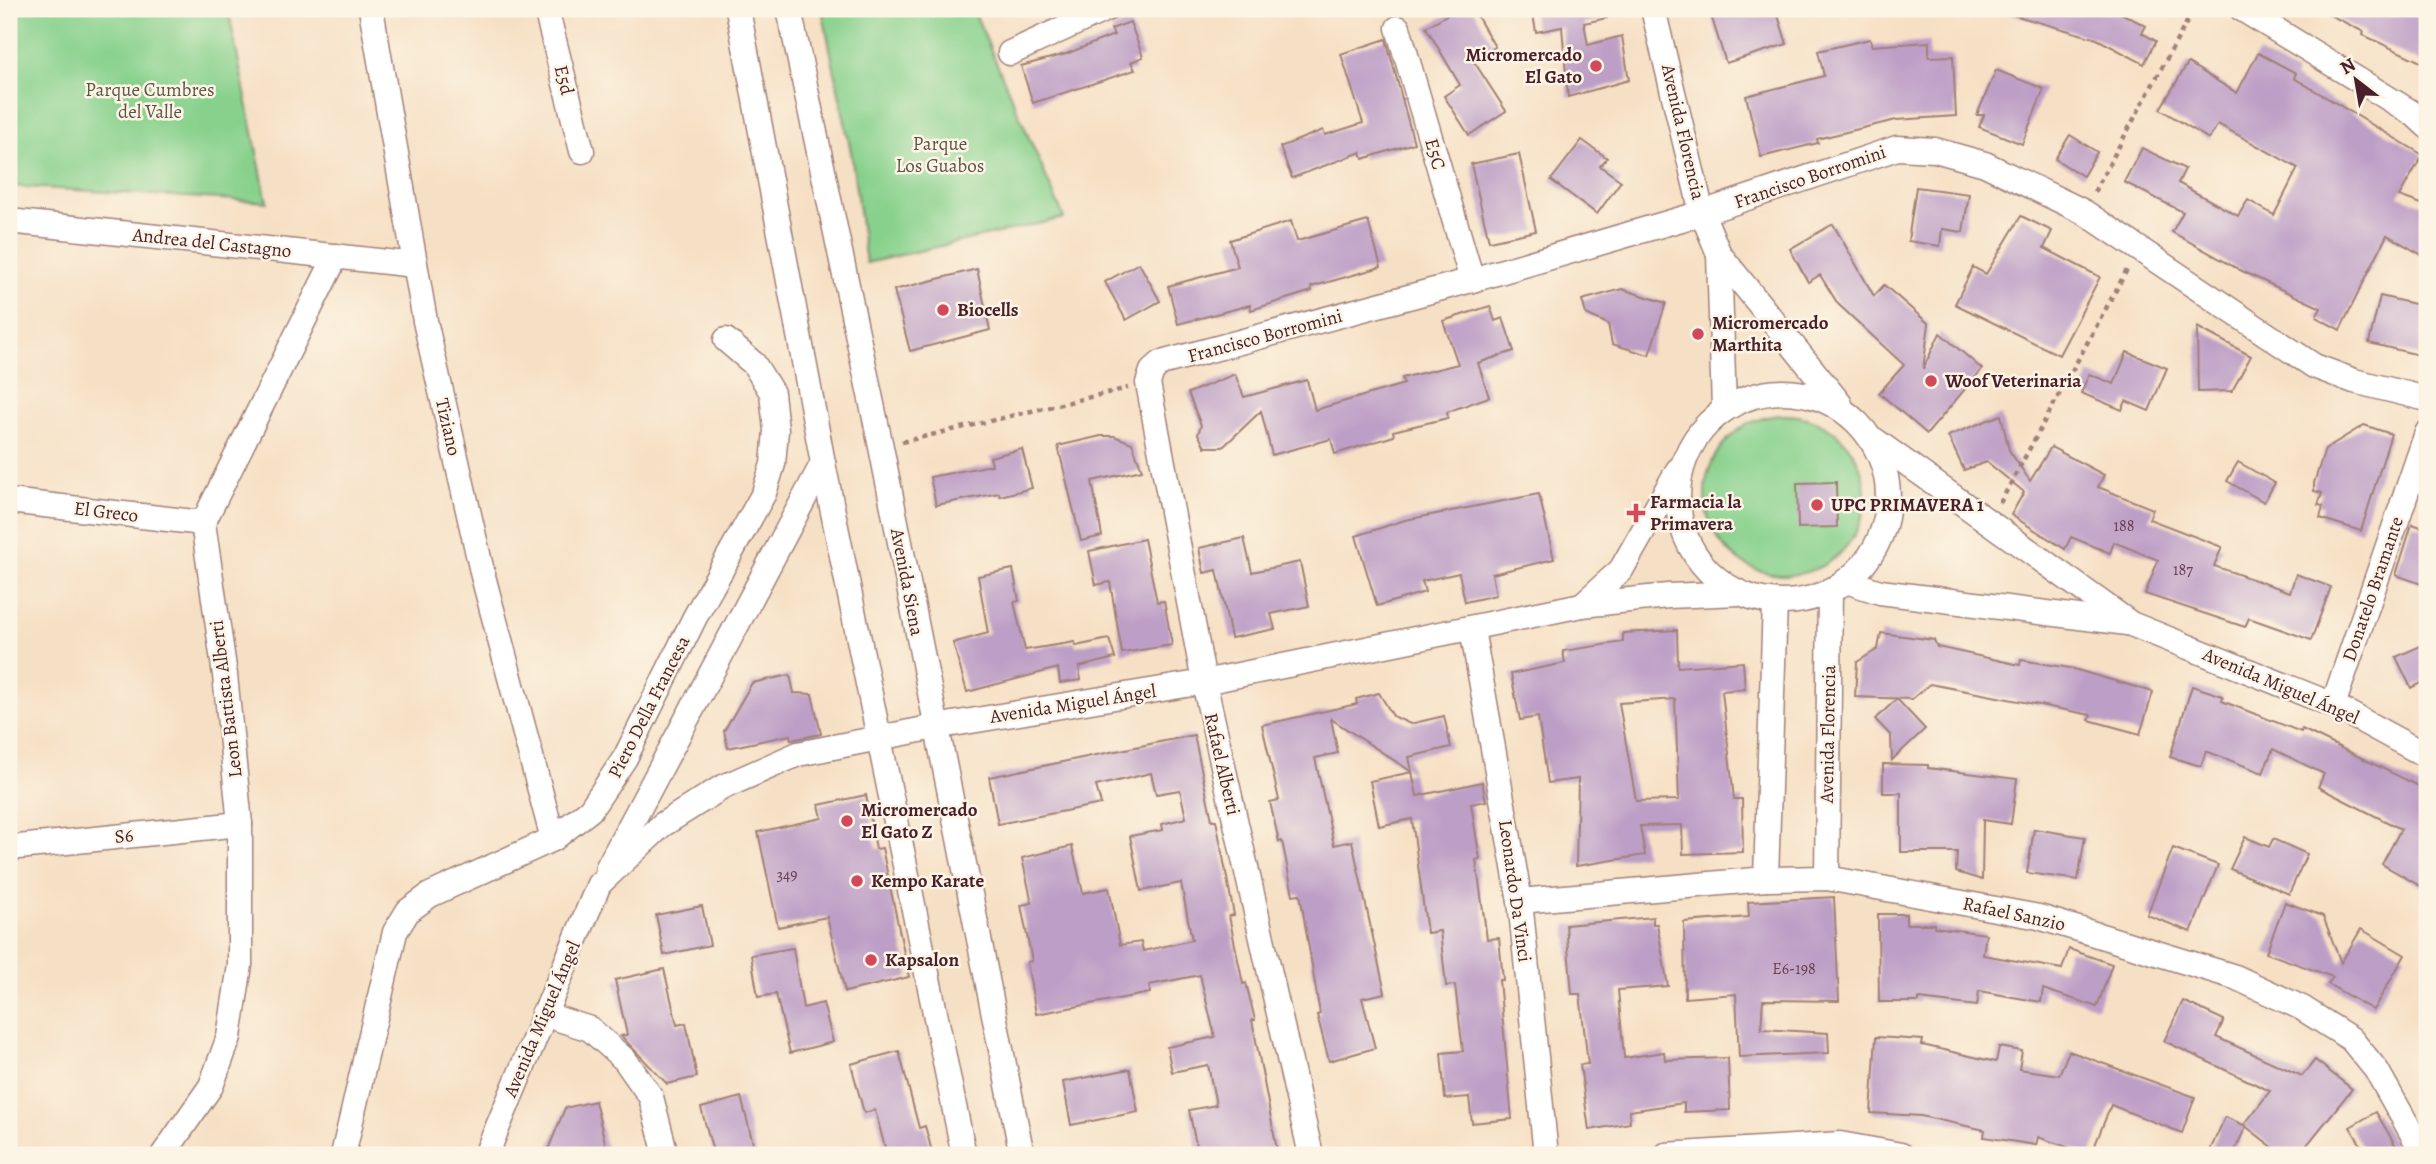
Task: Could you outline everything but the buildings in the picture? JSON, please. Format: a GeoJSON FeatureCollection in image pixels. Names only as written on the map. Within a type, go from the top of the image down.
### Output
{"type":"FeatureCollection","features":[{"type":"Feature","properties":{"kind":"street","name":"Tiziano"},"geometry":{"type":"LineString","coordinates":[[371,9],[425,321],[483,576],[553,839]]}},
{"type":"Feature","properties":{"kind":"street","name":"E5d"},"geometry":{"type":"LineString","coordinates":[[546,9],[582,151]]}},
{"type":"Feature","properties":{"kind":"street"},"geometry":{"type":"LineString","coordinates":[[738,9],[823,463],[964,1155]]}},
{"type":"Feature","properties":{"kind":"street","name":"Avenida Siena"},"geometry":{"type":"LineString","coordinates":[[789,9],[881,447],[1022,1155]]}},
{"type":"Feature","properties":{"kind":"street"},"geometry":{"type":"LineString","coordinates":[[1010,53],[1106,9]]}},
{"type":"Feature","properties":{"kind":"street","name":"Avenida Florencia"},"geometry":{"type":"LineString","coordinates":[[1653,9],[1702,213],[1719,254],[1845,411]]}},
{"type":"Feature","properties":{"kind":"street"},"geometry":{"type":"LineString","coordinates":[[2242,9],[2414,114],[2427,126]]}},
{"type":"Feature","properties":{"kind":"street","name":"E5C"},"geometry":{"type":"LineString","coordinates":[[1398,28],[1472,280]]}},
{"type":"Feature","properties":{"kind":"street","name":"Francisco Borromini"},"geometry":{"type":"LineString","coordinates":[[1150,377],[1161,363],[1472,280],[1702,213],[1897,148],[1935,150],[1984,164],[2084,212],[2314,366],[2354,381],[2427,399]]}},
{"type":"Feature","properties":{"kind":"street","name":"Andrea del Castagno"},"geometry":{"type":"LineString","coordinates":[[9,221],[415,265]]}},
{"type":"Feature","properties":{"kind":"street","name":"Avenida Florencia"},"geometry":{"type":"LineString","coordinates":[[1719,254],[1724,409]]}},
{"type":"Feature","properties":{"kind":"street"},"geometry":{"type":"LineString","coordinates":[[203,523],[336,256]]}},
{"type":"Feature","properties":{"kind":"street","name":"Piero Della Francesa"},"geometry":{"type":"LineString","coordinates":[[343,1155],[395,932],[408,911],[430,894],[553,839],[590,810],[609,785],[770,477],[775,452],[774,399],[757,368],[726,340]]}},
{"type":"Feature","properties":{"kind":"street","name":"Rafael Alberti"},"geometry":{"type":"LineString","coordinates":[[1150,377],[1204,682],[1311,1155]]}},
{"type":"Feature","properties":{"kind":"street"},"geometry":{"type":"LineString","coordinates":[[1785,391],[1817,396],[1845,411],[1872,439],[1885,468],[1889,499],[1883,530],[1869,558],[1838,585],[1810,598],[1775,602],[1755,600],[1725,585],[1703,567],[1687,543],[1679,515],[1678,487],[1684,458],[1700,431],[1724,409],[1753,396],[1785,391]]}},
{"type":"Feature","properties":{"kind":"street","name":"Donatelo Bramante"},"geometry":{"type":"LineString","coordinates":[[2333,705],[2427,433]]}},
{"type":"Feature","properties":{"kind":"street","name":"Avenida Miguel Ángel"},"geometry":{"type":"LineString","coordinates":[[1872,439],[2131,624],[2333,705],[2427,756]]}},
{"type":"Feature","properties":{"kind":"street","name":"Avenida Miguel Ángel"},"geometry":{"type":"LineString","coordinates":[[1582,605],[1621,570],[1684,458]]}},
{"type":"Feature","properties":{"kind":"street","name":"Avenida Miguel Ángel"},"geometry":{"type":"LineString","coordinates":[[486,1155],[599,884],[823,463]]}},
{"type":"Feature","properties":{"kind":"street","name":"El Greco"},"geometry":{"type":"LineString","coordinates":[[9,501],[203,523]]}},
{"type":"Feature","properties":{"kind":"street","name":"Leon Battista Alberti"},"geometry":{"type":"LineString","coordinates":[[163,1155],[211,1086],[229,1037],[240,965],[240,824],[225,675],[203,523]]}},
{"type":"Feature","properties":{"kind":"street","name":"Avenida Miguel Ángel"},"geometry":{"type":"LineString","coordinates":[[1838,585],[2131,624]]}},
{"type":"Feature","properties":{"kind":"street","name":"Avenida Florencia"},"geometry":{"type":"LineString","coordinates":[[1827,878],[1838,585]]}},
{"type":"Feature","properties":{"kind":"street","name":"Avenida Miguel Ángel"},"geometry":{"type":"LineString","coordinates":[[599,884],[662,825],[721,788],[798,754],[935,727],[1204,682],[1582,605],[1668,596],[1740,593]]}},
{"type":"Feature","properties":{"kind":"street"},"geometry":{"type":"LineString","coordinates":[[1766,879],[1775,602]]}},
{"type":"Feature","properties":{"kind":"street","name":"Leonardo Da Vinci"},"geometry":{"type":"LineString","coordinates":[[1472,629],[1520,901],[1546,1155]]}},
{"type":"Feature","properties":{"kind":"street","name":"S6"},"geometry":{"type":"LineString","coordinates":[[9,848],[240,824]]}},
{"type":"Feature","properties":{"kind":"street","name":"Rafael Sanzio"},"geometry":{"type":"LineString","coordinates":[[1520,901],[1766,879],[1827,878],[2039,917],[2235,977],[2302,1008],[2351,1040],[2377,1071],[2424,1155]]}},
{"type":"Feature","properties":{"kind":"street"},"geometry":{"type":"LineString","coordinates":[[543,1014],[590,1029],[625,1060],[651,1097],[666,1155]]}},
{"type":"Feature","properties":{"kind":"street"},"geometry":{"type":"LineString","coordinates":[[1666,1155],[1840,1149],[1901,1155]]}},
{"type":"Feature","properties":{"kind":"path"},"geometry":{"type":"LineString","coordinates":[[2084,212],[2194,9]]}},
{"type":"Feature","properties":{"kind":"path"},"geometry":{"type":"LineString","coordinates":[[1989,523],[2138,249]]}},
{"type":"Feature","properties":{"kind":"path"},"geometry":{"type":"LineString","coordinates":[[881,447],[1150,377]]}},
{"type":"Feature","properties":{"kind":"green space","name":"Parque Cumbres del Valle"},"geometry":{"type":"Polygon","coordinates":[[[9,9],[228,9],[267,202],[9,186],[9,9]]]}},
{"type":"Feature","properties":{"kind":"green space","name":"Parque Los Guabos"},"geometry":{"type":"Polygon","coordinates":[[[822,9],[973,9],[1064,218],[866,263],[851,152],[822,9]]]}},
{"type":"Feature","properties":{"kind":"green space"},"geometry":{"type":"Polygon","coordinates":[[[1785,415],[1816,421],[1842,438],[1859,464],[1865,495],[1859,526],[1842,552],[1816,569],[1785,575],[1754,569],[1728,552],[1711,526],[1705,495],[1711,464],[1728,438],[1754,421],[1785,415]]]}},
{"type":"Feature","properties":{"kind":"place","name":"Micromercado El Gato"},"geometry":{"type":"Point","coordinates":[1596,66]}},
{"type":"Feature","properties":{"kind":"place","name":"Biocells"},"geometry":{"type":"Point","coordinates":[943,310]}},
{"type":"Feature","properties":{"kind":"place","name":"Micromercado Marthita"},"geometry":{"type":"Point","coordinates":[1698,334]}},
{"type":"Feature","properties":{"kind":"place","name":"Woof Veterinaria"},"geometry":{"type":"Point","coordinates":[1931,381]}},
{"type":"Feature","properties":{"kind":"place","name":"UPC PRIMAVERA 1"},"geometry":{"type":"Point","coordinates":[1817,505]}},
{"type":"Feature","properties":{"kind":"place","name":"Farmacia la Primavera"},"geometry":{"type":"Point","coordinates":[1636,513]}},
{"type":"Feature","properties":{"kind":"place","name":"Micromercado El Gato Z"},"geometry":{"type":"Point","coordinates":[847,821]}},
{"type":"Feature","properties":{"kind":"place","name":"Kempo Karate"},"geometry":{"type":"Point","coordinates":[857,881]}},
{"type":"Feature","properties":{"kind":"place","name":"Kapsalon"},"geometry":{"type":"Point","coordinates":[871,960]}}]}
